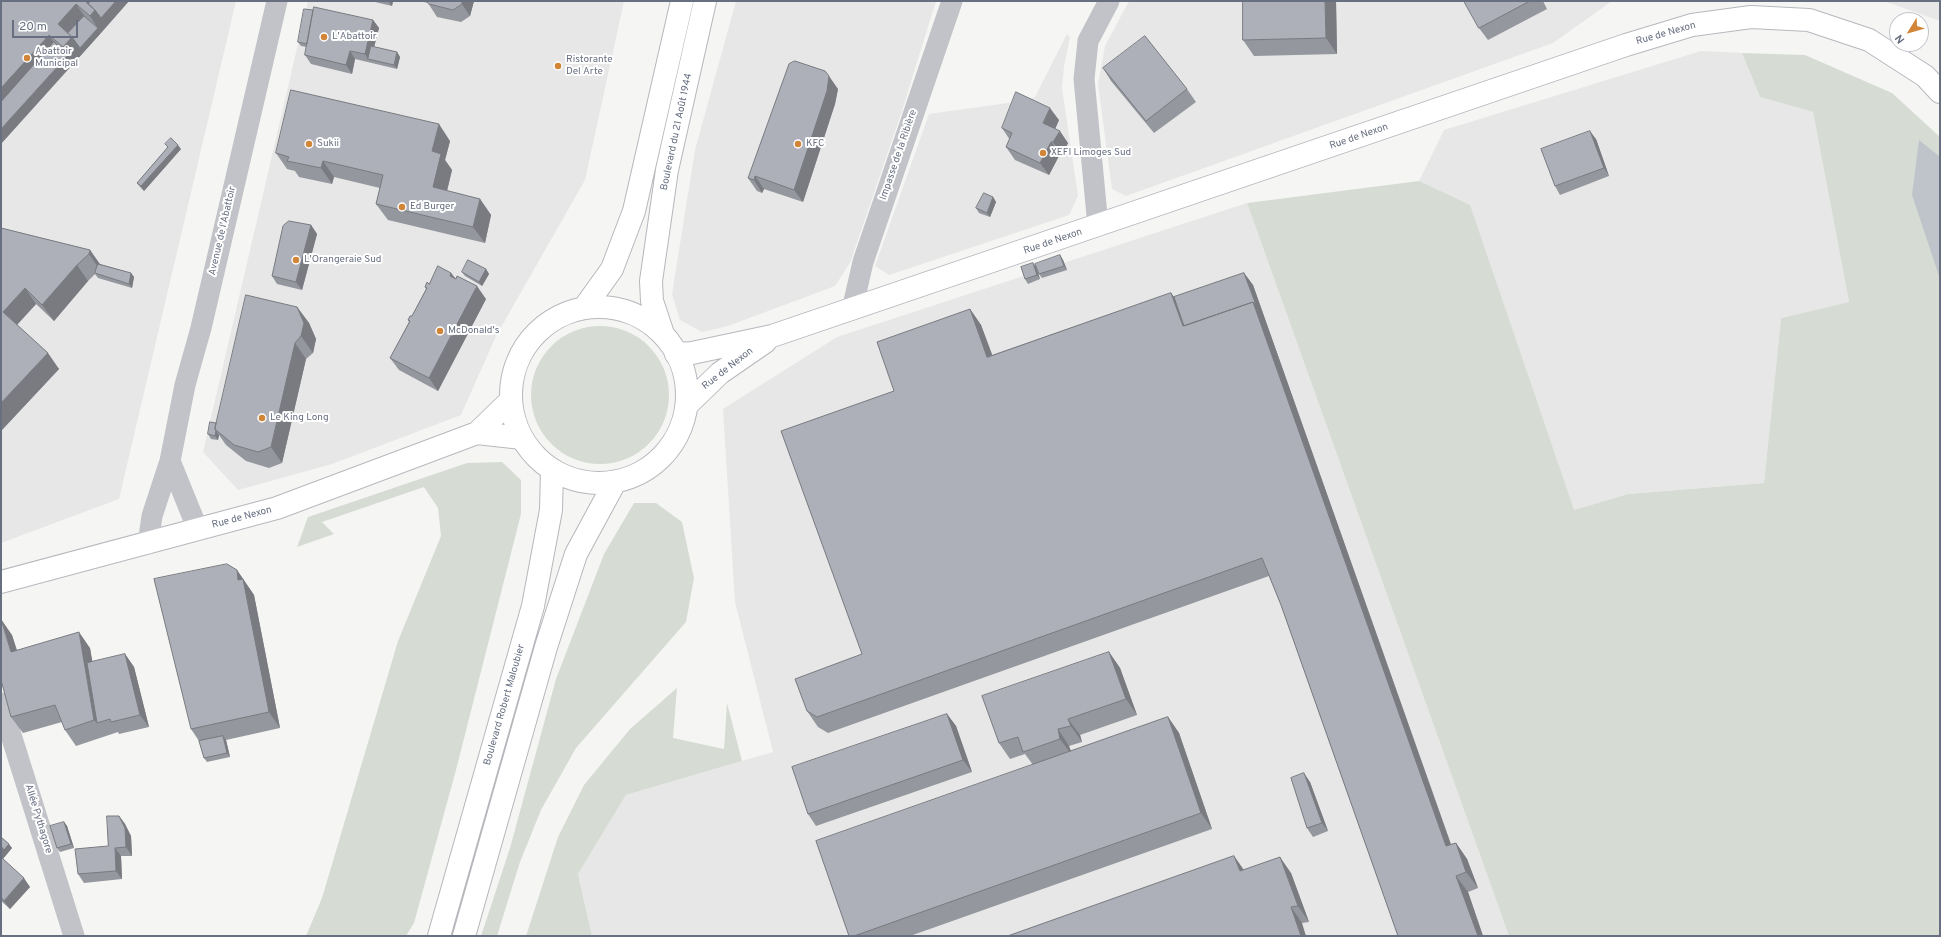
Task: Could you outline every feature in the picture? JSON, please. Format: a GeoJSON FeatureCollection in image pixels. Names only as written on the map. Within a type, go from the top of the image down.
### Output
{"type":"FeatureCollection","features":[{"type":"Feature","properties":{"kind":"main road"},"geometry":{"type":"LineString","coordinates":[[584,308],[612,269],[634,211],[682,1]]}},
{"type":"Feature","properties":{"kind":"main road","name":"Boulevard du 21 Août 1944"},"geometry":{"type":"LineString","coordinates":[[663,334],[652,301],[651,281],[667,170],[705,1]]}},
{"type":"Feature","properties":{"kind":"main road","name":"Rue de Nexon"},"geometry":{"type":"LineString","coordinates":[[676,354],[692,354],[772,336],[1626,45],[1692,25],[1750,17],[1809,20],[1869,40],[1925,76],[1940,92]]}},
{"type":"Feature","properties":{"kind":"main road"},"geometry":{"type":"LineString","coordinates":[[584,308],[614,308],[642,318],[663,334],[676,354],[686,380],[687,404],[682,424],[673,443],[660,459],[639,474],[615,482],[593,484],[572,479],[552,470],[535,456],[522,438],[514,420],[511,400],[513,375],[522,351],[538,331],[560,316],[584,308]]}},
{"type":"Feature","properties":{"kind":"main road","name":"Rue de Nexon"},"geometry":{"type":"LineString","coordinates":[[687,404],[720,373],[772,336]]}},
{"type":"Feature","properties":{"kind":"main road","name":"Rue de Nexon"},"geometry":{"type":"LineString","coordinates":[[1,582],[148,544],[277,508],[477,433],[511,400]]}},
{"type":"Feature","properties":{"kind":"main road","name":"Rue de Nexon"},"geometry":{"type":"LineString","coordinates":[[477,433],[522,438]]}},
{"type":"Feature","properties":{"kind":"main road","name":"Boulevard Robert Maloubier"},"geometry":{"type":"LineString","coordinates":[[439,936],[533,606],[551,510],[552,470]]}},
{"type":"Feature","properties":{"kind":"main road"},"geometry":{"type":"LineString","coordinates":[[464,936],[546,647],[576,554],[615,482]]}},
{"type":"Feature","properties":{"kind":"street","name":"Avenue de l'Abattoir"},"geometry":{"type":"LineString","coordinates":[[148,544],[152,516],[170,461],[184,385],[200,328],[277,1]]}},
{"type":"Feature","properties":{"kind":"street","name":"Impasse de la Ribière"},"geometry":{"type":"LineString","coordinates":[[852,310],[864,262],[952,1]]}},
{"type":"Feature","properties":{"kind":"street"},"geometry":{"type":"LineString","coordinates":[[1098,226],[1084,79],[1088,41],[1109,1]]}},
{"type":"Feature","properties":{"kind":"street"},"geometry":{"type":"LineString","coordinates":[[170,461],[198,530]]}},
{"type":"Feature","properties":{"kind":"street","name":"Allée Pythagore"},"geometry":{"type":"LineString","coordinates":[[1,703],[74,936]]}},
{"type":"Feature","properties":{"kind":"shaded area"},"geometry":{"type":"Polygon","coordinates":[[[1,1],[236,1],[119,499],[1,543],[1,1]]]}},
{"type":"Feature","properties":{"kind":"shaded area"},"geometry":{"type":"Polygon","coordinates":[[[308,1],[624,1],[585,180],[496,336],[461,415],[332,464],[238,490],[203,452],[308,1]]]}},
{"type":"Feature","properties":{"kind":"shaded area"},"geometry":{"type":"Polygon","coordinates":[[[736,1],[936,1],[901,114],[850,263],[835,286],[728,326],[702,332],[680,320],[672,294],[695,150],[736,1]]]}},
{"type":"Feature","properties":{"kind":"shaded area"},"geometry":{"type":"Polygon","coordinates":[[[1129,1],[1612,1],[1553,43],[1126,196],[1112,189],[1098,84],[1105,46],[1129,1]]]}},
{"type":"Feature","properties":{"kind":"shaded area"},"geometry":{"type":"Polygon","coordinates":[[[1884,1],[1940,1],[1940,21],[1929,17],[1929,12],[1915,12],[1884,1]]]}},
{"type":"Feature","properties":{"kind":"shaded area"},"geometry":{"type":"Polygon","coordinates":[[[1067,34],[1070,37],[1064,66],[1062,88],[1078,196],[1069,215],[889,275],[875,266],[929,114],[1022,101],[1035,97],[1067,34]]]}},
{"type":"Feature","properties":{"kind":"shaded area"},"geometry":{"type":"Polygon","coordinates":[[[1701,51],[1742,53],[1760,97],[1813,112],[1849,302],[1781,318],[1764,483],[1628,494],[1571,511],[1419,181],[1444,130],[1701,51]]]}},
{"type":"Feature","properties":{"kind":"shaded area"},"geometry":{"type":"Polygon","coordinates":[[[1742,53],[1805,55],[1892,93],[1940,137],[1940,936],[1509,936],[1247,203],[1419,181],[1470,205],[1574,510],[1628,494],[1764,483],[1781,318],[1849,302],[1813,112],[1760,97],[1742,53]]]}},
{"type":"Feature","properties":{"kind":"shaded area"},"geometry":{"type":"Polygon","coordinates":[[[1919,140],[1940,157],[1940,279],[1912,195],[1919,140]]]}},
{"type":"Feature","properties":{"kind":"shaded area"},"geometry":{"type":"Polygon","coordinates":[[[1247,203],[1509,936],[592,936],[578,874],[626,795],[773,752],[735,602],[723,409],[837,337],[1247,203]]]}},
{"type":"Feature","properties":{"kind":"shaded area"},"geometry":{"type":"Polygon","coordinates":[[[593,326],[607,326],[626,331],[649,346],[664,369],[668,382],[668,408],[664,421],[649,444],[626,459],[607,464],[593,464],[574,459],[551,444],[536,421],[531,402],[531,388],[536,369],[551,346],[574,331],[593,326]]]}},
{"type":"Feature","properties":{"kind":"shaded area"},"geometry":{"type":"Polygon","coordinates":[[[502,462],[521,480],[521,514],[456,770],[414,923],[406,936],[306,936],[322,898],[398,641],[441,536],[438,508],[424,487],[322,522],[334,534],[297,547],[308,517],[467,463],[502,462]]]}},
{"type":"Feature","properties":{"kind":"shaded area"},"geometry":{"type":"Polygon","coordinates":[[[634,503],[656,503],[682,522],[694,578],[686,622],[576,748],[541,810],[520,862],[497,936],[481,936],[510,848],[556,679],[604,554],[634,503]]]}},
{"type":"Feature","properties":{"kind":"shaded area"},"geometry":{"type":"Polygon","coordinates":[[[677,688],[673,738],[724,749],[727,703],[742,761],[626,795],[578,874],[592,936],[526,936],[558,837],[584,785],[630,729],[677,688]]]}},
{"type":"Feature","properties":{"kind":"building"},"geometry":{"type":"Polygon","coordinates":[[[1,1],[85,1],[95,10],[90,16],[76,4],[58,24],[72,37],[63,47],[49,35],[1,88],[1,1]]]}},
{"type":"Feature","properties":{"kind":"building"},"geometry":{"type":"Polygon","coordinates":[[[91,1],[116,1],[101,18],[88,4],[91,1]]]}},
{"type":"Feature","properties":{"kind":"building"},"geometry":{"type":"Polygon","coordinates":[[[427,1],[462,1],[462,4],[453,10],[429,4],[427,1]]]}},
{"type":"Feature","properties":{"kind":"building"},"geometry":{"type":"Polygon","coordinates":[[[1243,1],[1325,1],[1326,38],[1243,40],[1243,1]]]}},
{"type":"Feature","properties":{"kind":"building"},"geometry":{"type":"Polygon","coordinates":[[[1464,1],[1530,1],[1479,28],[1464,1]]]}},
{"type":"Feature","properties":{"kind":"building"},"geometry":{"type":"Polygon","coordinates":[[[314,7],[373,20],[365,54],[350,51],[346,65],[305,55],[314,7]]]}},
{"type":"Feature","properties":{"kind":"building"},"geometry":{"type":"Polygon","coordinates":[[[304,9],[313,10],[307,44],[298,42],[304,9]]]}},
{"type":"Feature","properties":{"kind":"building"},"geometry":{"type":"Polygon","coordinates":[[[84,16],[98,28],[80,48],[68,33],[84,16]]]}},
{"type":"Feature","properties":{"kind":"building"},"geometry":{"type":"Polygon","coordinates":[[[1145,36],[1187,89],[1146,121],[1103,68],[1145,36]]]}},
{"type":"Feature","properties":{"kind":"building"},"geometry":{"type":"Polygon","coordinates":[[[54,42],[68,55],[1,129],[1,102],[54,42]]]}},
{"type":"Feature","properties":{"kind":"building"},"geometry":{"type":"Polygon","coordinates":[[[371,46],[397,52],[394,65],[368,59],[371,46]]]}},
{"type":"Feature","properties":{"kind":"building","name":"KFC"},"geometry":{"type":"Polygon","coordinates":[[[795,61],[825,71],[829,76],[827,91],[794,190],[755,176],[754,180],[748,178],[789,64],[795,61]]]}},
{"type":"Feature","properties":{"kind":"building"},"geometry":{"type":"Polygon","coordinates":[[[291,90],[439,124],[432,151],[441,154],[433,187],[480,199],[473,227],[376,204],[383,175],[323,161],[321,168],[287,161],[289,157],[276,153],[291,90]]]}},
{"type":"Feature","properties":{"kind":"building"},"geometry":{"type":"Polygon","coordinates":[[[1016,92],[1050,108],[1043,123],[1060,131],[1053,142],[1051,142],[1040,163],[1006,147],[1012,133],[1002,128],[1016,92]]]}},
{"type":"Feature","properties":{"kind":"building"},"geometry":{"type":"Polygon","coordinates":[[[1590,131],[1604,168],[1555,186],[1541,149],[1590,131]]]}},
{"type":"Feature","properties":{"kind":"building"},"geometry":{"type":"Polygon","coordinates":[[[171,138],[178,145],[141,186],[137,183],[168,147],[165,144],[171,138]]]}},
{"type":"Feature","properties":{"kind":"building"},"geometry":{"type":"Polygon","coordinates":[[[984,193],[993,197],[987,213],[976,208],[984,193]]]}},
{"type":"Feature","properties":{"kind":"building"},"geometry":{"type":"Polygon","coordinates":[[[289,221],[311,225],[296,282],[272,276],[283,226],[289,221]]]}},
{"type":"Feature","properties":{"kind":"building"},"geometry":{"type":"Polygon","coordinates":[[[1,228],[90,250],[89,254],[77,265],[42,305],[25,288],[3,312],[48,353],[1,403],[1,228]]]}},
{"type":"Feature","properties":{"kind":"building"},"geometry":{"type":"Polygon","coordinates":[[[1060,255],[1064,266],[1039,274],[1035,264],[1060,255]]]}},
{"type":"Feature","properties":{"kind":"building"},"geometry":{"type":"Polygon","coordinates":[[[468,260],[486,269],[479,282],[462,272],[468,260]]]}},
{"type":"Feature","properties":{"kind":"building"},"geometry":{"type":"Polygon","coordinates":[[[1033,263],[1037,275],[1025,279],[1021,267],[1033,263]]]}},
{"type":"Feature","properties":{"kind":"building"},"geometry":{"type":"Polygon","coordinates":[[[98,264],[131,273],[129,284],[95,273],[98,264]]]}},
{"type":"Feature","properties":{"kind":"building"},"geometry":{"type":"Polygon","coordinates":[[[438,266],[451,273],[450,276],[456,279],[457,276],[477,286],[429,378],[390,358],[410,321],[408,320],[410,316],[412,316],[427,288],[425,287],[427,282],[429,284],[438,266]]]}},
{"type":"Feature","properties":{"kind":"building"},"geometry":{"type":"Polygon","coordinates":[[[1244,273],[1256,305],[1253,302],[1184,326],[1174,297],[1244,273]]]}},
{"type":"Feature","properties":{"kind":"building"},"geometry":{"type":"Polygon","coordinates":[[[1171,293],[1183,326],[1253,302],[1446,846],[1456,843],[1466,872],[1456,876],[1478,936],[1398,936],[1281,605],[1262,558],[817,717],[807,711],[795,679],[862,654],[781,431],[894,391],[877,342],[970,309],[987,357],[1171,293]]]}},
{"type":"Feature","properties":{"kind":"building"},"geometry":{"type":"Polygon","coordinates":[[[246,295],[297,307],[304,323],[301,336],[295,343],[271,447],[258,452],[234,445],[215,429],[246,295]]]}},
{"type":"Feature","properties":{"kind":"building"},"geometry":{"type":"Polygon","coordinates":[[[210,422],[216,423],[215,436],[208,434],[210,422]]]}},
{"type":"Feature","properties":{"kind":"building"},"geometry":{"type":"Polygon","coordinates":[[[227,564],[237,570],[238,580],[243,579],[269,712],[191,729],[154,579],[227,564]]]}},
{"type":"Feature","properties":{"kind":"building"},"geometry":{"type":"Polygon","coordinates":[[[1,619],[11,652],[79,632],[94,720],[65,730],[55,705],[11,717],[1,680],[1,619]]]}},
{"type":"Feature","properties":{"kind":"building"},"geometry":{"type":"Polygon","coordinates":[[[1109,652],[1126,699],[1068,719],[1071,726],[1058,729],[1060,739],[1023,752],[1018,737],[999,743],[982,696],[1109,652]]]}},
{"type":"Feature","properties":{"kind":"building"},"geometry":{"type":"Polygon","coordinates":[[[125,654],[140,715],[111,722],[110,719],[97,723],[87,663],[125,654]]]}},
{"type":"Feature","properties":{"kind":"building"},"geometry":{"type":"Polygon","coordinates":[[[947,714],[963,760],[808,814],[792,767],[947,714]]]}},
{"type":"Feature","properties":{"kind":"building"},"geometry":{"type":"Polygon","coordinates":[[[1168,717],[1201,813],[854,936],[849,936],[816,841],[1168,717]]]}},
{"type":"Feature","properties":{"kind":"building"},"geometry":{"type":"Polygon","coordinates":[[[223,736],[227,753],[204,758],[199,741],[223,736]]]}},
{"type":"Feature","properties":{"kind":"building"},"geometry":{"type":"Polygon","coordinates":[[[1304,773],[1322,823],[1307,828],[1291,778],[1304,773]]]}},
{"type":"Feature","properties":{"kind":"building"},"geometry":{"type":"Polygon","coordinates":[[[107,816],[119,816],[125,828],[126,847],[115,848],[116,871],[78,874],[75,849],[108,846],[107,816]]]}},
{"type":"Feature","properties":{"kind":"building"},"geometry":{"type":"Polygon","coordinates":[[[64,822],[71,844],[57,848],[50,826],[64,822]]]}},
{"type":"Feature","properties":{"kind":"building"},"geometry":{"type":"Polygon","coordinates":[[[1,837],[9,844],[4,850],[1,846],[1,837]]]}},
{"type":"Feature","properties":{"kind":"building"},"geometry":{"type":"Polygon","coordinates":[[[1234,856],[1240,871],[1280,857],[1298,906],[1291,907],[1301,936],[1008,936],[1234,856]]]}},
{"type":"Feature","properties":{"kind":"building"},"geometry":{"type":"Polygon","coordinates":[[[1,857],[24,878],[4,901],[1,897],[1,857]]]}},
{"type":"Feature","properties":{"kind":"place","name":"L'Abattoir"},"geometry":{"type":"Point","coordinates":[324,37]}},
{"type":"Feature","properties":{"kind":"place","name":"Abattoir Municipal"},"geometry":{"type":"Point","coordinates":[27,58]}},
{"type":"Feature","properties":{"kind":"place","name":"Ristorante Del Arte"},"geometry":{"type":"Point","coordinates":[558,66]}},
{"type":"Feature","properties":{"kind":"place","name":"Sukii"},"geometry":{"type":"Point","coordinates":[309,144]}},
{"type":"Feature","properties":{"kind":"place","name":"KFC"},"geometry":{"type":"Point","coordinates":[798,144]}},
{"type":"Feature","properties":{"kind":"place","name":"XEFI Limoges Sud"},"geometry":{"type":"Point","coordinates":[1043,153]}},
{"type":"Feature","properties":{"kind":"place","name":"Ed Burger"},"geometry":{"type":"Point","coordinates":[402,207]}},
{"type":"Feature","properties":{"kind":"place","name":"L'Orangeraie Sud"},"geometry":{"type":"Point","coordinates":[296,260]}},
{"type":"Feature","properties":{"kind":"place","name":"McDonald's"},"geometry":{"type":"Point","coordinates":[440,331]}},
{"type":"Feature","properties":{"kind":"place","name":"Le King Long"},"geometry":{"type":"Point","coordinates":[262,418]}}]}
